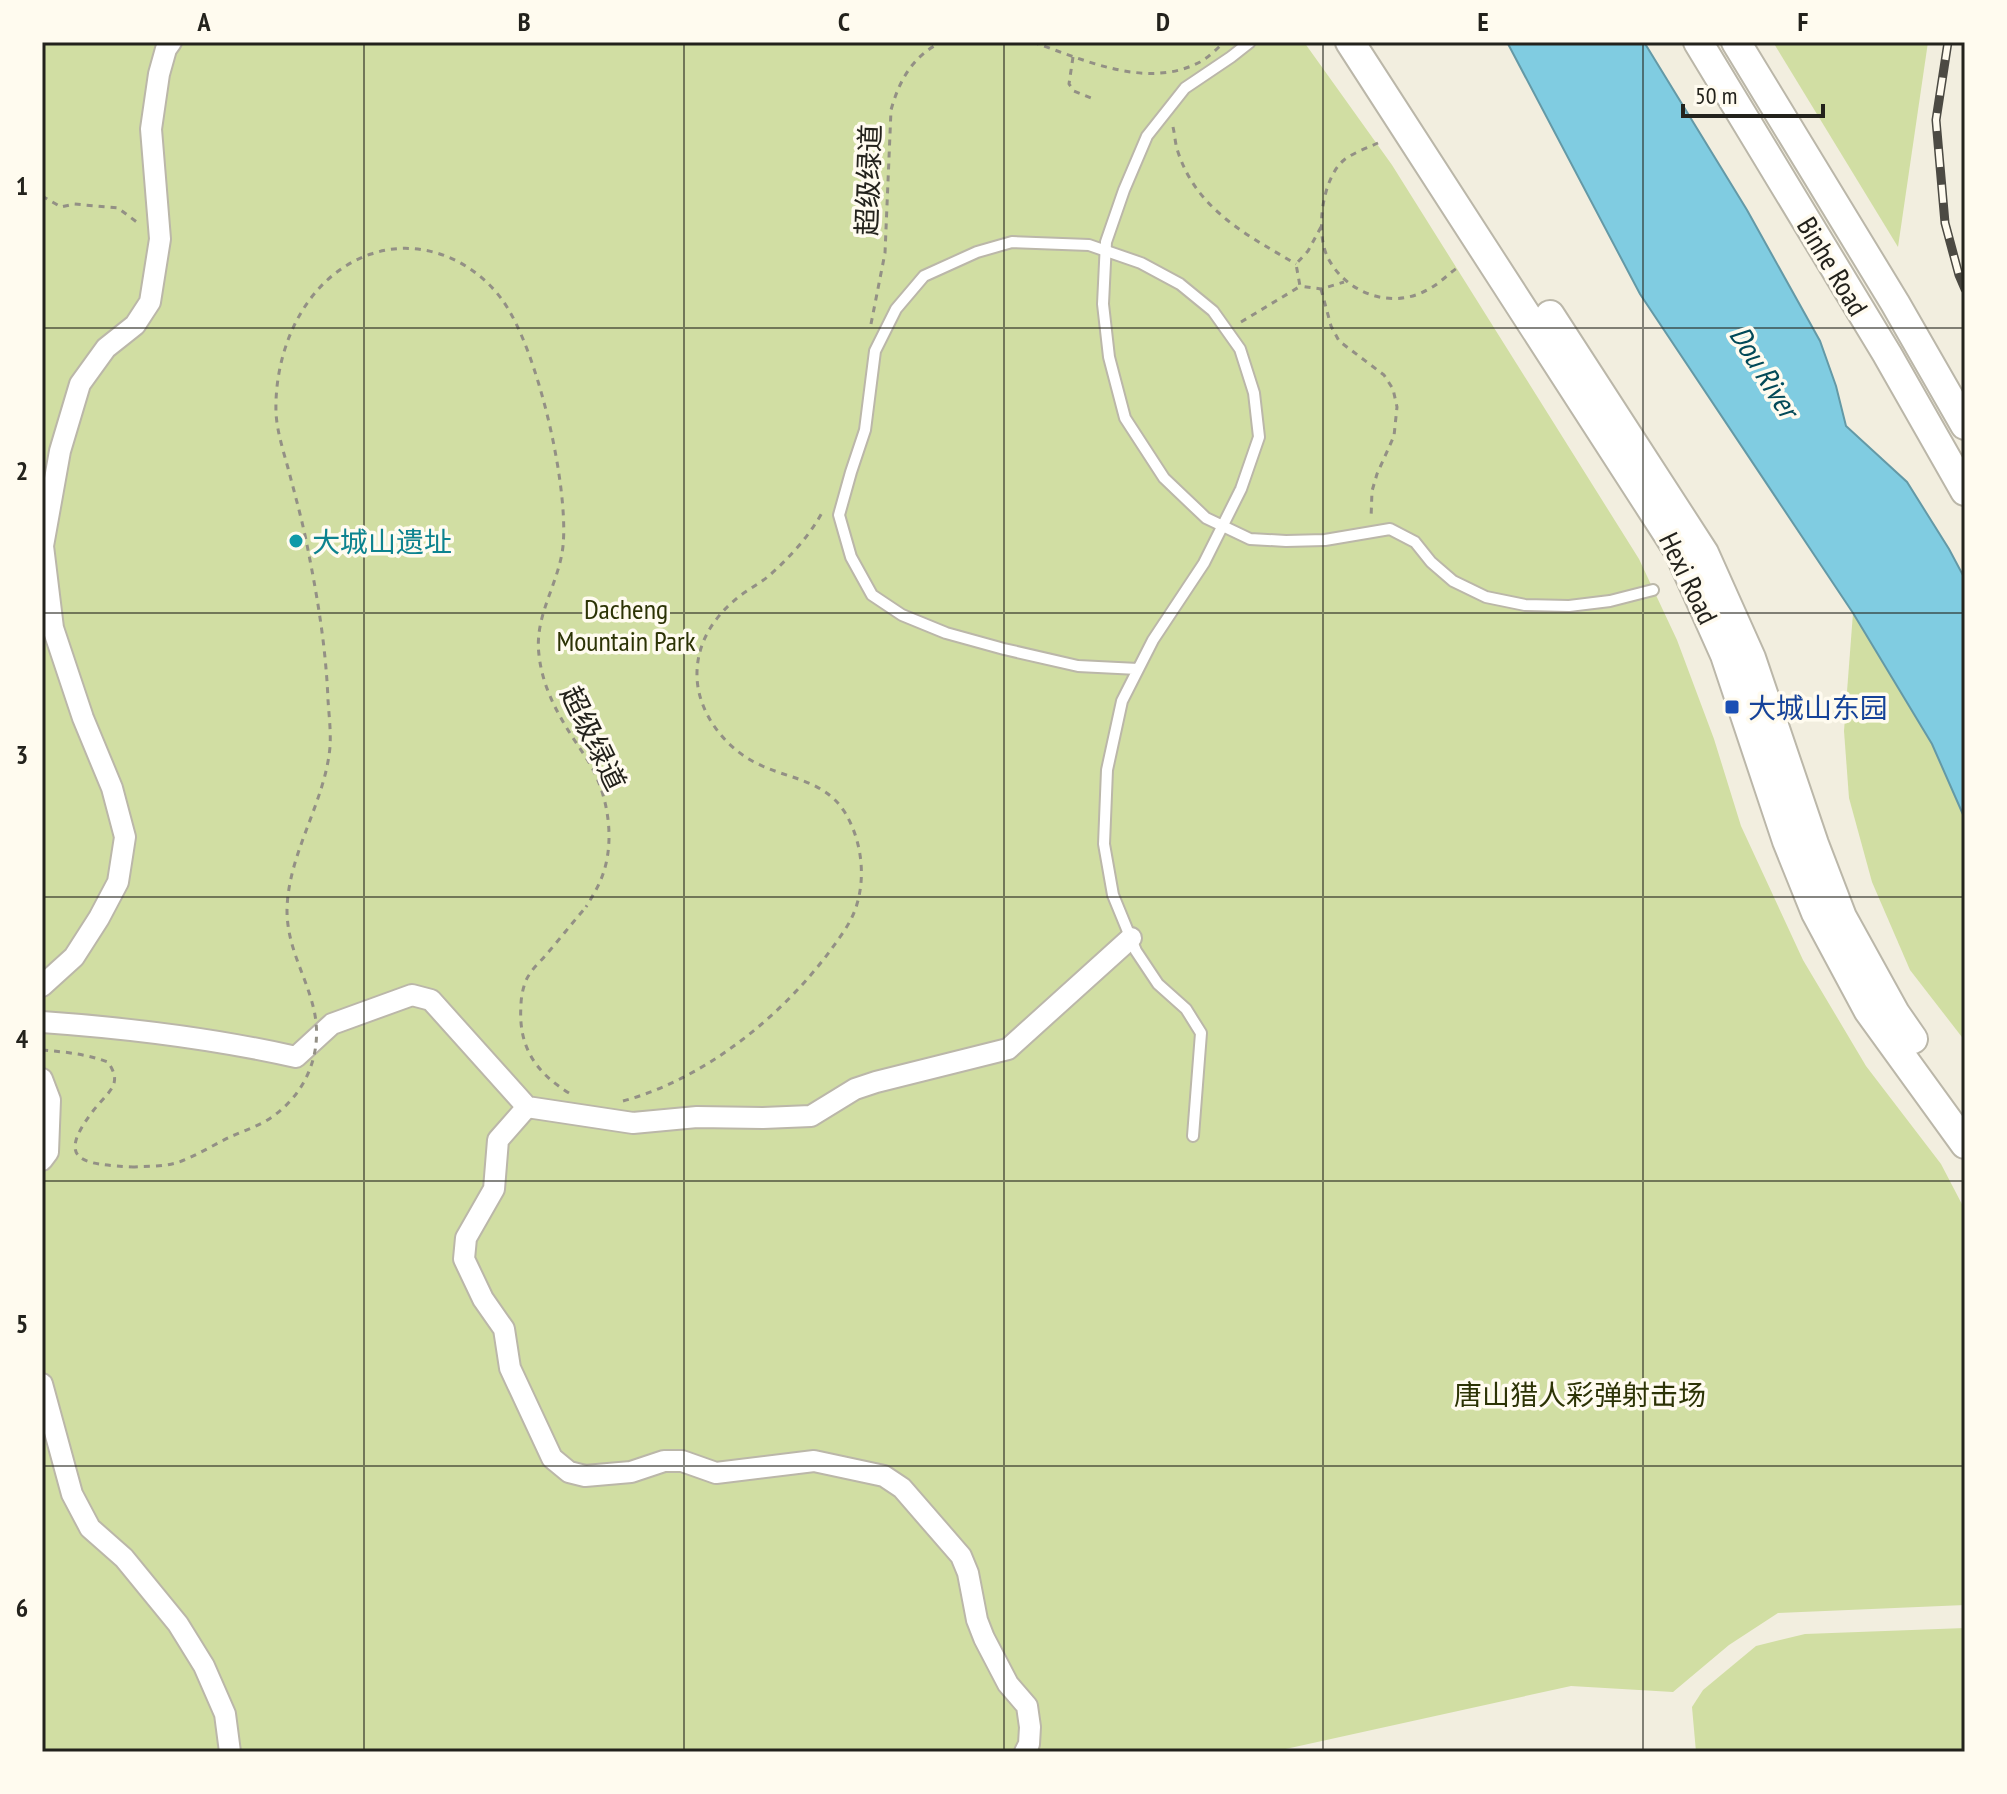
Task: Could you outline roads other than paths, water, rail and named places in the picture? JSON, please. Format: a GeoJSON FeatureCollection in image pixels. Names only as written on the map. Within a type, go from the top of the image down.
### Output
{"type":"FeatureCollection","features":[{"type":"Feature","properties":{"kind":"street"},"geometry":{"type":"LineString","coordinates":[[42,986],[74,957],[99,918],[118,882],[125,837],[112,788],[83,718],[53,628],[42,546],[60,451],[80,384],[106,348],[135,325],[150,302],[160,239],[151,129],[159,74],[171,42]]}},
{"type":"Feature","properties":{"kind":"street","name":"Hexi Road"},"geometry":{"type":"LineString","coordinates":[[1350,42],[1678,550],[1725,655],[1787,841],[1816,913],[1868,1010],[1965,1144]]}},
{"type":"Feature","properties":{"kind":"street","name":"Hexi Road"},"geometry":{"type":"LineString","coordinates":[[1373,42],[1704,553],[1751,658],[1842,917],[1895,1013],[1965,1111]]}},
{"type":"Feature","properties":{"kind":"street","name":"Binhe Road"},"geometry":{"type":"LineString","coordinates":[[1698,42],[1887,354],[1965,491]]}},
{"type":"Feature","properties":{"kind":"street","name":"Binhe Road"},"geometry":{"type":"LineString","coordinates":[[1736,42],[1895,303],[1965,425]]}},
{"type":"Feature","properties":{"kind":"street"},"geometry":{"type":"LineString","coordinates":[[42,1022],[103,1026],[228,1043],[296,1057],[332,1024],[412,995],[431,1000],[527,1107],[633,1123],[697,1117],[811,1116],[855,1089],[1008,1049],[1131,938]]}},
{"type":"Feature","properties":{"kind":"street"},"geometry":{"type":"LineString","coordinates":[[42,1079],[50,1100],[48,1152],[42,1160]]}},
{"type":"Feature","properties":{"kind":"street"},"geometry":{"type":"LineString","coordinates":[[527,1107],[498,1140],[494,1189],[466,1238],[464,1259],[483,1299],[504,1329],[510,1368],[552,1458],[569,1472],[585,1476],[631,1472],[664,1461],[682,1461],[716,1473],[814,1461],[884,1476],[902,1488],[961,1556],[984,1638],[1008,1684],[1027,1706],[1030,1727],[1025,1752]]}},
{"type":"Feature","properties":{"kind":"street"},"geometry":{"type":"LineString","coordinates":[[42,1384],[72,1494],[90,1528],[124,1558],[178,1624],[204,1666],[225,1714],[230,1752]]}},
{"type":"Feature","properties":{"kind":"lane"},"geometry":{"type":"LineString","coordinates":[[1250,42],[1185,88],[1147,136],[1106,242],[1103,304],[1109,357],[1125,418],[1164,478],[1206,518],[1250,539],[1325,540],[1390,529],[1415,542],[1431,562],[1453,581],[1486,597],[1525,605],[1569,606],[1610,601],[1653,590]]}},
{"type":"Feature","properties":{"kind":"lane"},"geometry":{"type":"LineString","coordinates":[[1138,669],[1078,666],[961,637],[902,615],[872,595],[851,557],[839,515],[865,430],[875,351],[896,309],[924,276],[977,252],[1012,242],[1089,245],[1141,263],[1180,284],[1213,311],[1240,349],[1254,393],[1259,437],[1241,489],[1204,563],[1153,640],[1122,701],[1107,770],[1104,844],[1113,895],[1136,951],[1158,984],[1186,1009],[1201,1033],[1193,1136]]}},
{"type":"Feature","properties":{"kind":"water","name":"Dou River"},"geometry":{"type":"Polygon","coordinates":[[[1507,42],[1644,42],[1747,210],[1820,341],[1846,426],[1907,482],[1949,549],[1965,579],[1965,819],[1932,744],[1853,613],[1640,294],[1507,42]]]}},
{"type":"Feature","properties":{"kind":"railway"},"geometry":{"type":"LineString","coordinates":[[1948,42],[1936,120],[1945,223],[1965,289]]}},
{"type":"Feature","properties":{"kind":"place","name":"大城山遗址"},"geometry":{"type":"Point","coordinates":[296,541]}},
{"type":"Feature","properties":{"kind":"place","name":"大城山东园"},"geometry":{"type":"Point","coordinates":[1732,707]}},
{"type":"Feature","properties":{"kind":"park label","name":"Dacheng Mountain Park"},"geometry":{"type":"Point","coordinates":[626,624]}},
{"type":"Feature","properties":{"kind":"park label","name":"唐山猎人彩弹射击场"},"geometry":{"type":"Point","coordinates":[1580,1394]}}]}
